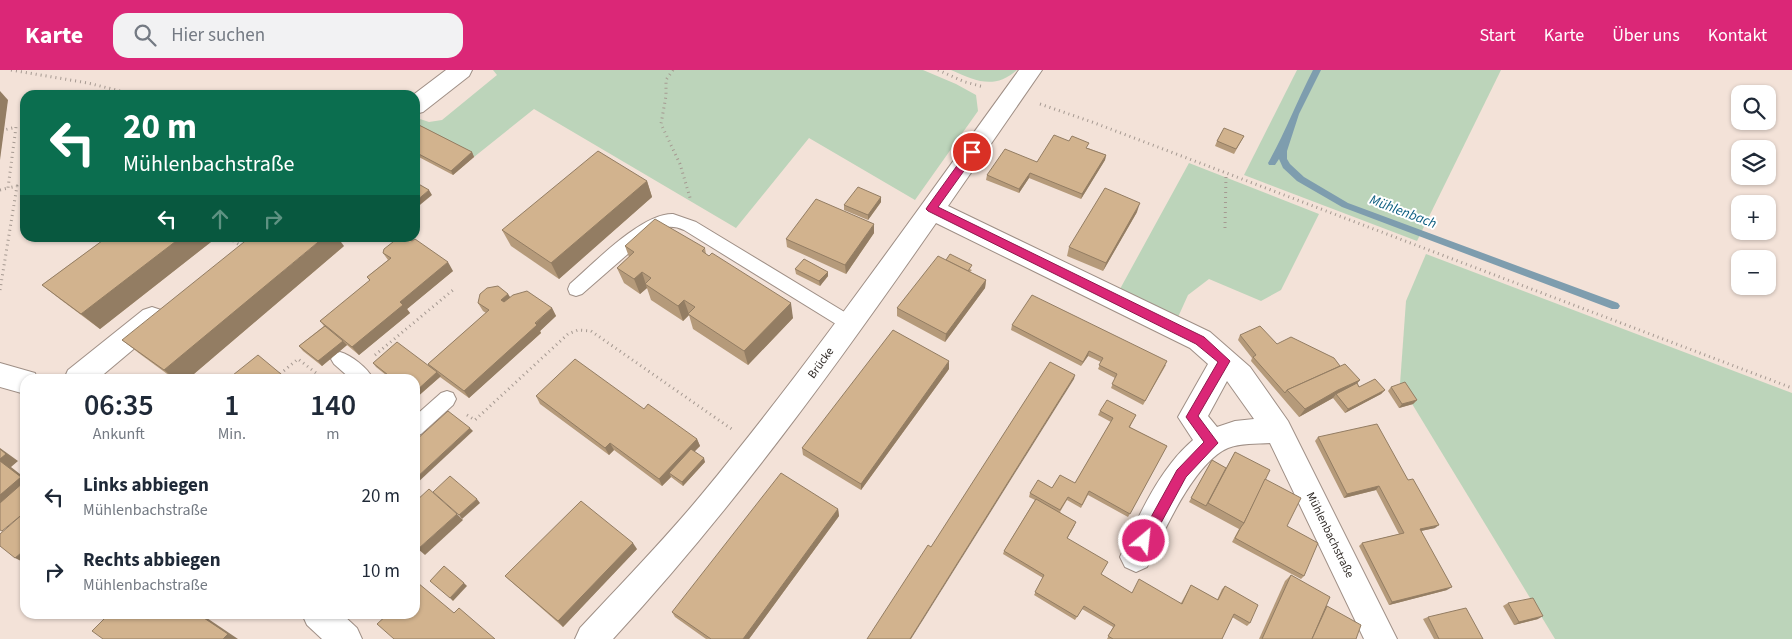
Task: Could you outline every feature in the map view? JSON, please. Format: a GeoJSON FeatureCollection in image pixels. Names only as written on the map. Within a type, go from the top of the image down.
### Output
{"type":"FeatureCollection","features":[{"type":"Feature","properties":{"kind":"street"},"geometry":{"type":"LineString","coordinates":[[420,102],[461,70]]}},
{"type":"Feature","properties":{"kind":"street","name":"Brücke"},"geometry":{"type":"LineString","coordinates":[[591,639],[699,519],[758,447],[850,324],[1031,70]]}},
{"type":"Feature","properties":{"kind":"street","name":"Mühlenbachstraße"},"geometry":{"type":"LineString","coordinates":[[931,209],[1200,340],[1240,374],[1278,430],[1381,639]]}},
{"type":"Feature","properties":{"kind":"street"},"geometry":{"type":"LineString","coordinates":[[84,374],[168,305]]}},
{"type":"Feature","properties":{"kind":"street"},"geometry":{"type":"LineString","coordinates":[[1212,443],[1192,417],[1224,361]]}},
{"type":"Feature","properties":{"kind":"street"},"geometry":{"type":"LineString","coordinates":[[0,375],[20,381]]}},
{"type":"Feature","properties":{"kind":"street"},"geometry":{"type":"LineString","coordinates":[[1136,557],[1181,474],[1212,443],[1238,433],[1278,430]]}},
{"type":"Feature","properties":{"kind":"street"},"geometry":{"type":"LineString","coordinates":[[324,619],[346,639]]}},
{"type":"Feature","properties":{"kind":"lane"},"geometry":{"type":"LineString","coordinates":[[576,289],[653,224],[672,219],[690,226],[850,324]]}},
{"type":"Feature","properties":{"kind":"lane"},"geometry":{"type":"LineString","coordinates":[[340,360],[359,374]]}},
{"type":"Feature","properties":{"kind":"lane"},"geometry":{"type":"LineString","coordinates":[[420,421],[447,399]]}},
{"type":"Feature","properties":{"kind":"path"},"geometry":{"type":"LineString","coordinates":[[11,70],[88,83],[116,90]]}},
{"type":"Feature","properties":{"kind":"path"},"geometry":{"type":"LineString","coordinates":[[673,70],[666,80],[666,96],[661,124],[680,164],[694,211],[690,226]]}},
{"type":"Feature","properties":{"kind":"path"},"geometry":{"type":"LineString","coordinates":[[938,70],[965,82],[1013,95],[1092,122],[1792,388]]}},
{"type":"Feature","properties":{"kind":"path"},"geometry":{"type":"LineString","coordinates":[[4,130],[16,127],[8,188]]}},
{"type":"Feature","properties":{"kind":"path"},"geometry":{"type":"LineString","coordinates":[[1225,228],[1226,174]]}},
{"type":"Feature","properties":{"kind":"path"},"geometry":{"type":"LineString","coordinates":[[0,190],[17,186],[0,290]]}},
{"type":"Feature","properties":{"kind":"path"},"geometry":{"type":"LineString","coordinates":[[235,242],[241,246]]}},
{"type":"Feature","properties":{"kind":"path"},"geometry":{"type":"LineString","coordinates":[[0,253],[6,252]]}},
{"type":"Feature","properties":{"kind":"path"},"geometry":{"type":"LineString","coordinates":[[361,374],[453,290]]}},
{"type":"Feature","properties":{"kind":"path"},"geometry":{"type":"LineString","coordinates":[[447,399],[475,420],[568,334],[587,329],[758,447]]}},
{"type":"Feature","properties":{"kind":"path"},"geometry":{"type":"LineString","coordinates":[[280,374],[298,359],[314,374]]}},
{"type":"Feature","properties":{"kind":"path"},"geometry":{"type":"LineString","coordinates":[[323,374],[340,360]]}},
{"type":"Feature","properties":{"kind":"green space"},"geometry":{"type":"Polygon","coordinates":[[[493,70],[923,70],[976,95],[978,111],[915,200],[809,138],[736,228],[534,109],[474,157],[420,129],[420,119],[429,122],[442,120],[497,75],[493,70]]]}},
{"type":"Feature","properties":{"kind":"green space"},"geometry":{"type":"Polygon","coordinates":[[[951,70],[1017,70],[1001,80],[985,82],[951,70]]]}},
{"type":"Feature","properties":{"kind":"green space"},"geometry":{"type":"Polygon","coordinates":[[[1297,70],[1501,70],[1417,241],[1244,175],[1297,70]]]}},
{"type":"Feature","properties":{"kind":"green space"},"geometry":{"type":"Polygon","coordinates":[[[1189,163],[1319,214],[1281,290],[1261,301],[1209,279],[1188,295],[1174,326],[1120,289],[1189,163]]]}},
{"type":"Feature","properties":{"kind":"green space"},"geometry":{"type":"Polygon","coordinates":[[[1426,254],[1792,393],[1792,639],[1555,639],[1400,384],[1406,301],[1426,254]]]}},
{"type":"Feature","properties":{"kind":"building"},"geometry":{"type":"Polygon","coordinates":[[[420,126],[472,152],[451,171],[420,155],[420,126]]]}},
{"type":"Feature","properties":{"kind":"building"},"geometry":{"type":"Polygon","coordinates":[[[1224,128],[1244,136],[1236,149],[1217,141],[1224,128]]]}},
{"type":"Feature","properties":{"kind":"building"},"geometry":{"type":"Polygon","coordinates":[[[1054,135],[1069,141],[1072,136],[1089,143],[1086,148],[1106,155],[1082,194],[1030,173],[1019,189],[987,175],[1005,149],[1037,162],[1054,135]]]}},
{"type":"Feature","properties":{"kind":"building"},"geometry":{"type":"Polygon","coordinates":[[[598,151],[647,181],[551,263],[502,230],[598,151]]]}},
{"type":"Feature","properties":{"kind":"building"},"geometry":{"type":"Polygon","coordinates":[[[420,185],[429,190],[420,198],[420,185]]]}},
{"type":"Feature","properties":{"kind":"building"},"geometry":{"type":"Polygon","coordinates":[[[858,187],[881,197],[868,215],[844,205],[858,187]]]}},
{"type":"Feature","properties":{"kind":"building"},"geometry":{"type":"Polygon","coordinates":[[[1105,188],[1140,203],[1106,263],[1069,247],[1105,188]]]}},
{"type":"Feature","properties":{"kind":"building"},"geometry":{"type":"Polygon","coordinates":[[[816,199],[874,224],[845,265],[786,239],[816,199]]]}},
{"type":"Feature","properties":{"kind":"building"},"geometry":{"type":"Polygon","coordinates":[[[655,219],[705,248],[702,251],[709,256],[712,253],[791,303],[744,351],[688,314],[695,307],[684,300],[678,306],[645,284],[651,278],[642,272],[634,279],[617,268],[634,252],[625,246],[655,219]]]}},
{"type":"Feature","properties":{"kind":"building"},"geometry":{"type":"Polygon","coordinates":[[[101,242],[175,242],[81,314],[42,285],[101,242]]]}},
{"type":"Feature","properties":{"kind":"building"},"geometry":{"type":"Polygon","coordinates":[[[244,242],[318,242],[164,370],[122,340],[244,242]]]}},
{"type":"Feature","properties":{"kind":"building"},"geometry":{"type":"Polygon","coordinates":[[[393,242],[419,242],[448,262],[400,302],[403,305],[352,347],[320,321],[370,280],[367,277],[391,258],[383,253],[384,249],[393,242]]]}},
{"type":"Feature","properties":{"kind":"building"},"geometry":{"type":"Polygon","coordinates":[[[950,254],[972,265],[968,271],[946,260],[950,254]]]}},
{"type":"Feature","properties":{"kind":"building"},"geometry":{"type":"Polygon","coordinates":[[[938,256],[986,280],[946,334],[897,308],[938,256]]]}},
{"type":"Feature","properties":{"kind":"building"},"geometry":{"type":"Polygon","coordinates":[[[804,259],[828,272],[819,281],[795,269],[804,259]]]}},
{"type":"Feature","properties":{"kind":"building"},"geometry":{"type":"Polygon","coordinates":[[[498,286],[508,294],[501,300],[504,302],[513,295],[527,291],[552,308],[535,323],[537,325],[464,391],[428,364],[489,310],[478,303],[480,294],[487,288],[498,286]]]}},
{"type":"Feature","properties":{"kind":"building"},"geometry":{"type":"Polygon","coordinates":[[[1032,295],[1167,361],[1145,401],[1112,384],[1117,374],[1099,365],[1103,358],[1089,351],[1083,362],[1012,325],[1032,295]]]}},
{"type":"Feature","properties":{"kind":"building"},"geometry":{"type":"Polygon","coordinates":[[[325,326],[343,341],[318,361],[299,346],[325,326]]]}},
{"type":"Feature","properties":{"kind":"building"},"geometry":{"type":"Polygon","coordinates":[[[1260,326],[1277,344],[1291,337],[1334,358],[1340,366],[1287,390],[1285,393],[1253,357],[1256,355],[1240,335],[1260,326]]]}},
{"type":"Feature","properties":{"kind":"building"},"geometry":{"type":"Polygon","coordinates":[[[893,330],[949,361],[861,484],[802,448],[893,330]]]}},
{"type":"Feature","properties":{"kind":"building"},"geometry":{"type":"Polygon","coordinates":[[[397,342],[437,372],[420,387],[420,374],[387,374],[373,363],[397,342]]]}},
{"type":"Feature","properties":{"kind":"building"},"geometry":{"type":"Polygon","coordinates":[[[258,355],[281,374],[234,374],[258,355]]]}},
{"type":"Feature","properties":{"kind":"building"},"geometry":{"type":"Polygon","coordinates":[[[575,359],[644,409],[648,404],[697,439],[659,479],[610,443],[605,448],[536,396],[575,359]]]}},
{"type":"Feature","properties":{"kind":"building"},"geometry":{"type":"Polygon","coordinates":[[[1050,362],[1075,375],[910,639],[867,639],[928,545],[931,547],[1050,362]]]}},
{"type":"Feature","properties":{"kind":"building"},"geometry":{"type":"Polygon","coordinates":[[[1345,364],[1360,380],[1305,409],[1287,390],[1345,364]]]}},
{"type":"Feature","properties":{"kind":"building"},"geometry":{"type":"Polygon","coordinates":[[[1375,379],[1385,390],[1348,409],[1336,394],[1357,383],[1359,387],[1375,379]]]}},
{"type":"Feature","properties":{"kind":"building"},"geometry":{"type":"Polygon","coordinates":[[[1405,382],[1417,400],[1402,404],[1391,387],[1405,382]]]}},
{"type":"Feature","properties":{"kind":"building"},"geometry":{"type":"Polygon","coordinates":[[[1107,400],[1136,415],[1129,427],[1167,446],[1130,514],[1089,491],[1082,505],[1068,497],[1060,510],[1030,493],[1038,480],[1052,488],[1060,475],[1075,483],[1113,418],[1100,411],[1107,400]]]}},
{"type":"Feature","properties":{"kind":"building"},"geometry":{"type":"Polygon","coordinates":[[[448,411],[470,428],[420,474],[420,436],[448,411]]]}},
{"type":"Feature","properties":{"kind":"building"},"geometry":{"type":"Polygon","coordinates":[[[1377,424],[1408,480],[1413,479],[1439,525],[1420,529],[1452,587],[1392,602],[1362,543],[1404,533],[1379,486],[1347,494],[1318,437],[1377,424]]]}},
{"type":"Feature","properties":{"kind":"building"},"geometry":{"type":"Polygon","coordinates":[[[0,449],[6,454],[0,459],[0,449]]]}},
{"type":"Feature","properties":{"kind":"building"},"geometry":{"type":"Polygon","coordinates":[[[691,449],[704,458],[682,482],[669,473],[691,449]]]}},
{"type":"Feature","properties":{"kind":"building"},"geometry":{"type":"Polygon","coordinates":[[[1235,452],[1270,470],[1244,523],[1208,503],[1235,452]]]}},
{"type":"Feature","properties":{"kind":"building"},"geometry":{"type":"Polygon","coordinates":[[[1212,460],[1226,468],[1206,506],[1191,498],[1212,460]]]}},
{"type":"Feature","properties":{"kind":"building"},"geometry":{"type":"Polygon","coordinates":[[[0,461],[20,478],[0,495],[0,461]]]}},
{"type":"Feature","properties":{"kind":"building"},"geometry":{"type":"Polygon","coordinates":[[[781,473],[838,509],[743,639],[711,639],[672,612],[781,473]]]}},
{"type":"Feature","properties":{"kind":"building"},"geometry":{"type":"Polygon","coordinates":[[[450,476],[477,499],[459,515],[433,492],[450,476]]]}},
{"type":"Feature","properties":{"kind":"building"},"geometry":{"type":"Polygon","coordinates":[[[1265,479],[1301,498],[1287,526],[1318,543],[1304,576],[1235,538],[1265,479]]]}},
{"type":"Feature","properties":{"kind":"building"},"geometry":{"type":"Polygon","coordinates":[[[20,485],[20,516],[2,531],[0,530],[0,503],[20,485]]]}},
{"type":"Feature","properties":{"kind":"building"},"geometry":{"type":"Polygon","coordinates":[[[429,489],[457,514],[420,547],[420,497],[429,489]]]}},
{"type":"Feature","properties":{"kind":"building"},"geometry":{"type":"Polygon","coordinates":[[[1036,499],[1076,522],[1067,538],[1108,562],[1101,574],[1132,593],[1139,579],[1182,604],[1191,585],[1218,600],[1225,586],[1258,605],[1250,623],[1234,614],[1222,639],[1113,639],[1108,636],[1115,625],[1084,606],[1077,617],[1035,592],[1044,575],[1004,551],[1036,499]]]}},
{"type":"Feature","properties":{"kind":"building"},"geometry":{"type":"Polygon","coordinates":[[[581,501],[633,543],[558,621],[505,576],[581,501]]]}},
{"type":"Feature","properties":{"kind":"building"},"geometry":{"type":"Polygon","coordinates":[[[20,516],[20,554],[15,558],[0,546],[0,534],[20,516]]]}},
{"type":"Feature","properties":{"kind":"building"},"geometry":{"type":"Polygon","coordinates":[[[444,566],[464,583],[450,598],[430,581],[444,566]]]}},
{"type":"Feature","properties":{"kind":"building"},"geometry":{"type":"Polygon","coordinates":[[[1291,575],[1330,597],[1312,639],[1262,639],[1291,575]]]}},
{"type":"Feature","properties":{"kind":"building"},"geometry":{"type":"Polygon","coordinates":[[[420,585],[454,613],[459,608],[495,639],[394,639],[377,624],[382,619],[420,619],[420,585]]]}},
{"type":"Feature","properties":{"kind":"building"},"geometry":{"type":"Polygon","coordinates":[[[1533,598],[1543,616],[1519,622],[1508,603],[1533,598]]]}},
{"type":"Feature","properties":{"kind":"building"},"geometry":{"type":"Polygon","coordinates":[[[1327,606],[1361,625],[1356,639],[1312,639],[1327,606]]]}},
{"type":"Feature","properties":{"kind":"building"},"geometry":{"type":"Polygon","coordinates":[[[1466,608],[1483,639],[1439,639],[1428,617],[1466,608]]]}},
{"type":"Feature","properties":{"kind":"building"},"geometry":{"type":"Polygon","coordinates":[[[104,619],[206,619],[228,634],[223,639],[103,639],[92,631],[104,619]]]}},
{"type":"Feature","properties":{"kind":"waterway","name":"Mühlenbach"},"geometry":{"type":"LineString","coordinates":[[1317,70],[1295,114],[1285,140],[1283,159],[1286,166],[1293,173],[1345,205],[1615,306]]}},
{"type":"Feature","properties":{"kind":"waterway"},"geometry":{"type":"LineString","coordinates":[[1272,163],[1283,144]]}},
{"type":"Feature","properties":{"kind":"route"},"geometry":{"type":"LineString","coordinates":[[972,152],[931,209],[1200,340],[1224,361],[1192,417],[1212,443],[1181,474],[1144,541]]}}]}
